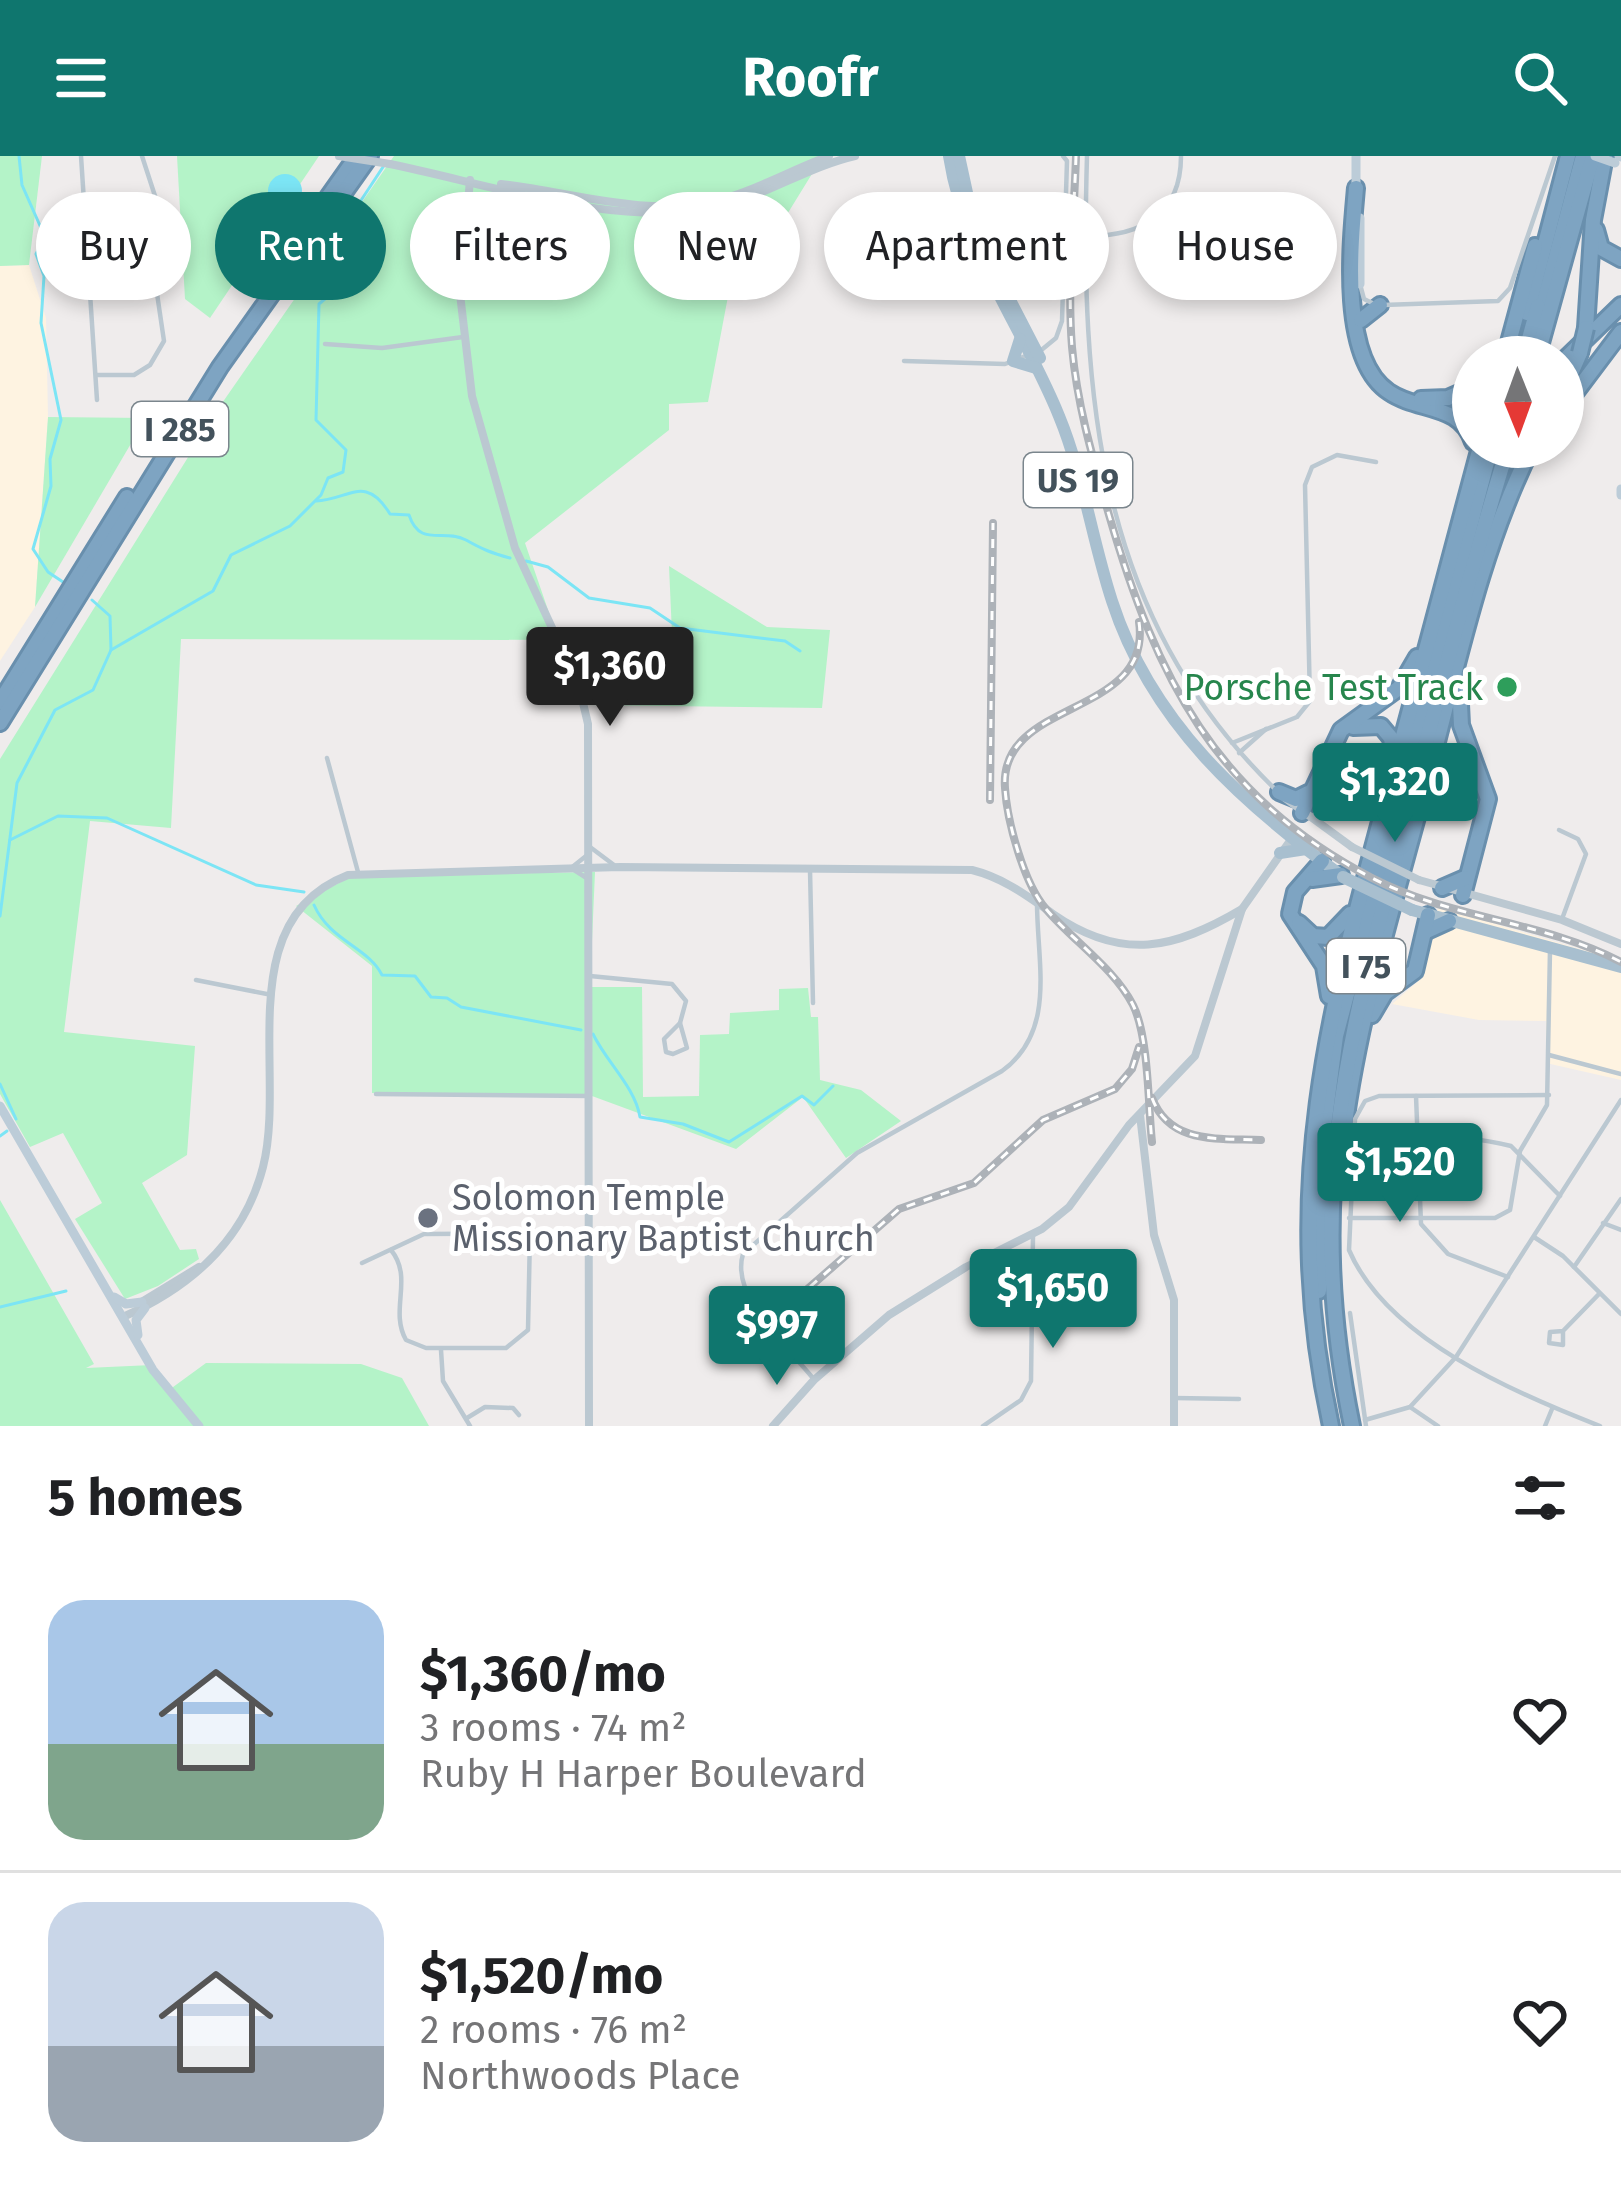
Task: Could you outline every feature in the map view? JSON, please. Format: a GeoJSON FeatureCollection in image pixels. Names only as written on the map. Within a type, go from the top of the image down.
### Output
{"type":"FeatureCollection","features":[{"type":"Feature","properties":{"kind":"highway","name":"I 285"},"geometry":{"type":"LineString","coordinates":[[2,712],[185,404],[357,156]]}},
{"type":"Feature","properties":{"kind":"highway","name":"I 285"},"geometry":{"type":"LineString","coordinates":[[2,712],[220,367],[370,156]]}},
{"type":"Feature","properties":{"kind":"highway"},"geometry":{"type":"LineString","coordinates":[[1530,336],[1568,156]]}},
{"type":"Feature","properties":{"kind":"highway"},"geometry":{"type":"LineString","coordinates":[[1532,336],[1581,156]]}},
{"type":"Feature","properties":{"kind":"highway"},"geometry":{"type":"LineString","coordinates":[[1533,336],[1594,156]]}},
{"type":"Feature","properties":{"kind":"highway"},"geometry":{"type":"LineString","coordinates":[[1616,159],[1597,236],[1604,252],[1621,260]]}},
{"type":"Feature","properties":{"kind":"highway"},"geometry":{"type":"LineString","coordinates":[[1584,336],[1593,220],[1616,159]]}},
{"type":"Feature","properties":{"kind":"highway"},"geometry":{"type":"LineString","coordinates":[[1508,336],[1544,217],[1563,176]]}},
{"type":"Feature","properties":{"kind":"highway"},"geometry":{"type":"LineString","coordinates":[[1356,188],[1354,331],[1361,360],[1389,393],[1452,416]]}},
{"type":"Feature","properties":{"kind":"highway"},"geometry":{"type":"LineString","coordinates":[[1360,284],[1360,320],[1370,363],[1396,390],[1433,400],[1452,394]]}},
{"type":"Feature","properties":{"kind":"highway"},"geometry":{"type":"LineString","coordinates":[[1360,320],[1365,311],[1380,305]]}},
{"type":"Feature","properties":{"kind":"highway"},"geometry":{"type":"LineString","coordinates":[[1584,341],[1621,305]]}},
{"type":"Feature","properties":{"kind":"highway"},"geometry":{"type":"LineString","coordinates":[[1584,382],[1621,332]]}},
{"type":"Feature","properties":{"kind":"highway"},"geometry":{"type":"LineString","coordinates":[[1584,383],[1621,343]]}},
{"type":"Feature","properties":{"kind":"highway"},"geometry":{"type":"LineString","coordinates":[[1334,1426],[1311,1309],[1307,1217],[1311,1135],[1326,1030],[1472,468]]}},
{"type":"Feature","properties":{"kind":"highway","name":"I 75"},"geometry":{"type":"LineString","coordinates":[[1334,1426],[1320,1308],[1318,1190],[1338,1024],[1498,468]]}},
{"type":"Feature","properties":{"kind":"highway"},"geometry":{"type":"LineString","coordinates":[[1490,506],[1499,468]]}},
{"type":"Feature","properties":{"kind":"highway","name":"I 75"},"geometry":{"type":"LineString","coordinates":[[1361,1424],[1334,1293],[1332,1167],[1349,1038],[1501,468]]}},
{"type":"Feature","properties":{"kind":"highway"},"geometry":{"type":"LineString","coordinates":[[1402,878],[1478,591],[1524,468]]}},
{"type":"Feature","properties":{"kind":"highway"},"geometry":{"type":"LineString","coordinates":[[1302,813],[1341,730],[1393,694],[1409,675],[1442,590]]}},
{"type":"Feature","properties":{"kind":"highway"},"geometry":{"type":"LineString","coordinates":[[1462,895],[1488,799],[1459,712],[1461,670],[1478,591]]}},
{"type":"Feature","properties":{"kind":"highway"},"geometry":{"type":"LineString","coordinates":[[0,733],[2,712]]}},
{"type":"Feature","properties":{"kind":"highway"},"geometry":{"type":"LineString","coordinates":[[1302,813],[1346,733],[1364,723],[1381,726],[1391,738],[1388,794]]}},
{"type":"Feature","properties":{"kind":"highway"},"geometry":{"type":"LineString","coordinates":[[1334,1293],[1340,1178],[1354,1071],[1393,907],[1434,782],[1455,770],[1474,777],[1483,794],[1462,895]]}},
{"type":"Feature","properties":{"kind":"highway"},"geometry":{"type":"LineString","coordinates":[[1279,792],[1296,799],[1308,793]]}},
{"type":"Feature","properties":{"kind":"highway"},"geometry":{"type":"LineString","coordinates":[[1322,861],[1298,900],[1296,914],[1304,929],[1323,938],[1343,928],[1364,881]]}},
{"type":"Feature","properties":{"kind":"highway"},"geometry":{"type":"LineString","coordinates":[[1322,861],[1295,892],[1290,908],[1294,926],[1327,974],[1326,1030]]}},
{"type":"Feature","properties":{"kind":"highway"},"geometry":{"type":"LineString","coordinates":[[1312,879],[1342,876]]}},
{"type":"Feature","properties":{"kind":"highway"},"geometry":{"type":"LineString","coordinates":[[1442,888],[1465,878]]}},
{"type":"Feature","properties":{"kind":"highway"},"geometry":{"type":"LineString","coordinates":[[1393,907],[1384,961],[1393,974],[1409,969],[1426,925]]}},
{"type":"Feature","properties":{"kind":"highway"},"geometry":{"type":"LineString","coordinates":[[1412,910],[1426,925]]}},
{"type":"Feature","properties":{"kind":"highway"},"geometry":{"type":"LineString","coordinates":[[1426,925],[1449,921]]}},
{"type":"Feature","properties":{"kind":"highway"},"geometry":{"type":"LineString","coordinates":[[1354,1071],[1376,1004],[1415,971],[1426,925]]}},
{"type":"Feature","properties":{"kind":"main road"},"geometry":{"type":"LineString","coordinates":[[1356,156],[1360,284]]}},
{"type":"Feature","properties":{"kind":"main road"},"geometry":{"type":"LineString","coordinates":[[1594,156],[1616,159]]}},
{"type":"Feature","properties":{"kind":"main road","name":"US 19"},"geometry":{"type":"LineString","coordinates":[[955,157],[956,192]]}},
{"type":"Feature","properties":{"kind":"main road","name":"US 19"},"geometry":{"type":"LineString","coordinates":[[955,157],[976,234],[1074,432],[1119,610],[1179,727],[1306,849],[1393,907],[1412,910]]}},
{"type":"Feature","properties":{"kind":"main road","name":"US 19"},"geometry":{"type":"LineString","coordinates":[[1000,300],[1034,358]]}},
{"type":"Feature","properties":{"kind":"main road"},"geometry":{"type":"LineString","coordinates":[[1020,338],[1013,361],[1034,358]]}},
{"type":"Feature","properties":{"kind":"main road"},"geometry":{"type":"LineString","coordinates":[[1280,853],[1306,849]]}},
{"type":"Feature","properties":{"kind":"main road"},"geometry":{"type":"LineString","coordinates":[[1449,921],[1621,967]]}},
{"type":"Feature","properties":{"kind":"main road"},"geometry":{"type":"LineString","coordinates":[[0,1106],[140,1346],[200,1426]]}},
{"type":"Feature","properties":{"kind":"main road"},"geometry":{"type":"LineString","coordinates":[[111,1296],[126,1304],[144,1305],[136,1320],[140,1346]]}},
{"type":"Feature","properties":{"kind":"street"},"geometry":{"type":"LineString","coordinates":[[81,156],[97,400]]}},
{"type":"Feature","properties":{"kind":"street"},"geometry":{"type":"LineString","coordinates":[[97,375],[134,375],[157,354],[164,325],[155,280],[156,200],[142,156]]}},
{"type":"Feature","properties":{"kind":"street"},"geometry":{"type":"LineString","coordinates":[[339,156],[636,212],[675,213],[748,199],[855,156]]}},
{"type":"Feature","properties":{"kind":"street"},"geometry":{"type":"LineString","coordinates":[[470,180],[674,206],[730,197],[829,156]]}},
{"type":"Feature","properties":{"kind":"street"},"geometry":{"type":"LineString","coordinates":[[1063,156],[1065,192]]}},
{"type":"Feature","properties":{"kind":"street"},"geometry":{"type":"LineString","coordinates":[[1086,192],[1087,156]]}},
{"type":"Feature","properties":{"kind":"street"},"geometry":{"type":"LineString","coordinates":[[1109,235],[1155,221],[1177,190],[1181,156]]}},
{"type":"Feature","properties":{"kind":"street"},"geometry":{"type":"LineString","coordinates":[[1360,284],[1364,299],[1380,305],[1498,301],[1510,288],[1555,156]]}},
{"type":"Feature","properties":{"kind":"street"},"geometry":{"type":"LineString","coordinates":[[470,180],[460,254],[463,337],[472,396],[515,548],[576,674],[589,724],[589,1426]]}},
{"type":"Feature","properties":{"kind":"street"},"geometry":{"type":"LineString","coordinates":[[954,187],[955,192]]}},
{"type":"Feature","properties":{"kind":"street"},"geometry":{"type":"LineString","coordinates":[[1034,358],[1061,330],[1062,300]]}},
{"type":"Feature","properties":{"kind":"street"},"geometry":{"type":"LineString","coordinates":[[1087,300],[1090,380],[1106,467],[1147,609],[1180,678],[1230,744],[1302,813],[1352,847],[1419,880],[1562,920],[1621,944]]}},
{"type":"Feature","properties":{"kind":"street"},"geometry":{"type":"LineString","coordinates":[[326,344],[382,347],[463,337]]}},
{"type":"Feature","properties":{"kind":"street"},"geometry":{"type":"LineString","coordinates":[[904,361],[1013,361]]}},
{"type":"Feature","properties":{"kind":"street"},"geometry":{"type":"LineString","coordinates":[[1230,744],[1297,717],[1312,695],[1308,475],[1337,455],[1376,461]]}},
{"type":"Feature","properties":{"kind":"street"},"geometry":{"type":"LineString","coordinates":[[1239,753],[1271,726]]}},
{"type":"Feature","properties":{"kind":"street"},"geometry":{"type":"LineString","coordinates":[[327,758],[358,872]]}},
{"type":"Feature","properties":{"kind":"street"},"geometry":{"type":"LineString","coordinates":[[1559,830],[1578,838],[1586,854],[1562,920]]}},
{"type":"Feature","properties":{"kind":"street"},"geometry":{"type":"LineString","coordinates":[[772,1426],[814,1380],[915,1297],[1033,1234],[1069,1207],[1140,1113],[1185,1070],[1203,1042],[1242,909],[1292,838]]}},
{"type":"Feature","properties":{"kind":"street"},"geometry":{"type":"LineString","coordinates":[[590,846],[599,858],[620,867]]}},
{"type":"Feature","properties":{"kind":"street"},"geometry":{"type":"LineString","coordinates":[[571,868],[590,846]]}},
{"type":"Feature","properties":{"kind":"street"},"geometry":{"type":"LineString","coordinates":[[122,1316],[191,1281],[242,1219],[264,1163],[272,994],[281,947],[301,906],[327,884],[358,872],[590,867],[972,870],[1003,880],[1078,928],[1145,948],[1177,942],[1242,909]]}},
{"type":"Feature","properties":{"kind":"street"},"geometry":{"type":"LineString","coordinates":[[571,868],[590,886]]}},
{"type":"Feature","properties":{"kind":"street"},"geometry":{"type":"LineString","coordinates":[[810,871],[812,1003]]}},
{"type":"Feature","properties":{"kind":"street"},"geometry":{"type":"LineString","coordinates":[[814,1380],[746,1292],[740,1273],[743,1254],[856,1153],[1002,1071],[1023,1053],[1041,1010],[1037,903]]}},
{"type":"Feature","properties":{"kind":"street"},"geometry":{"type":"LineString","coordinates":[[1349,1218],[1505,1215],[1513,1203],[1520,1151],[1549,1095],[1550,945]]}},
{"type":"Feature","properties":{"kind":"street"},"geometry":{"type":"LineString","coordinates":[[590,976],[672,984],[686,1001],[687,1012],[664,1040],[663,1046],[673,1054],[687,1048],[680,1023]]}},
{"type":"Feature","properties":{"kind":"street"},"geometry":{"type":"LineString","coordinates":[[196,980],[272,994]]}},
{"type":"Feature","properties":{"kind":"street"},"geometry":{"type":"LineString","coordinates":[[1549,1055],[1621,1074]]}},
{"type":"Feature","properties":{"kind":"street"},"geometry":{"type":"LineString","coordinates":[[376,1094],[590,1096]]}},
{"type":"Feature","properties":{"kind":"street"},"geometry":{"type":"LineString","coordinates":[[1549,1095],[1375,1097],[1358,1109],[1348,1250],[1397,1310],[1456,1357],[1498,1384],[1600,1426]]}},
{"type":"Feature","properties":{"kind":"street"},"geometry":{"type":"LineString","coordinates":[[1416,1096],[1418,1218],[1448,1254],[1508,1277]]}},
{"type":"Feature","properties":{"kind":"street"},"geometry":{"type":"LineString","coordinates":[[1350,1313],[1361,1424],[1410,1407],[1456,1357],[1621,1100]]}},
{"type":"Feature","properties":{"kind":"street"},"geometry":{"type":"LineString","coordinates":[[1140,1113],[1154,1235],[1174,1300],[1174,1426]]}},
{"type":"Feature","properties":{"kind":"street"},"geometry":{"type":"LineString","coordinates":[[1417,1136],[1454,1136],[1520,1151],[1560,1196]]}},
{"type":"Feature","properties":{"kind":"street"},"geometry":{"type":"LineString","coordinates":[[1574,1268],[1621,1199]]}},
{"type":"Feature","properties":{"kind":"street"},"geometry":{"type":"LineString","coordinates":[[1603,1223],[1621,1230]]}},
{"type":"Feature","properties":{"kind":"street"},"geometry":{"type":"LineString","coordinates":[[362,1263],[424,1234],[590,1234]]}},
{"type":"Feature","properties":{"kind":"street"},"geometry":{"type":"LineString","coordinates":[[391,1250],[402,1271],[401,1334],[417,1346],[506,1348],[524,1337],[530,1321],[530,1234]]}},
{"type":"Feature","properties":{"kind":"street"},"geometry":{"type":"LineString","coordinates":[[983,1426],[1021,1400],[1031,1381],[1033,1234]]}},
{"type":"Feature","properties":{"kind":"street"},"geometry":{"type":"LineString","coordinates":[[1534,1237],[1621,1314]]}},
{"type":"Feature","properties":{"kind":"street"},"geometry":{"type":"LineString","coordinates":[[1563,1331],[1600,1293]]}},
{"type":"Feature","properties":{"kind":"street"},"geometry":{"type":"LineString","coordinates":[[441,1348],[443,1381],[468,1422],[490,1406],[513,1408],[519,1415]]}},
{"type":"Feature","properties":{"kind":"street"},"geometry":{"type":"LineString","coordinates":[[1174,1398],[1239,1399]]}},
{"type":"Feature","properties":{"kind":"street"},"geometry":{"type":"LineString","coordinates":[[1410,1407],[1438,1426]]}},
{"type":"Feature","properties":{"kind":"street"},"geometry":{"type":"LineString","coordinates":[[1545,1426],[1552,1407]]}},
{"type":"Feature","properties":{"kind":"shaded area"},"geometry":{"type":"Polygon","coordinates":[[[29,265],[36,300],[40,300],[46,318],[48,417],[35,607],[0,661],[0,266],[29,265]]]}},
{"type":"Feature","properties":{"kind":"shaded area"},"geometry":{"type":"Polygon","coordinates":[[[1438,907],[1621,961],[1621,1080],[1546,1063],[1546,1021],[1479,1020],[1392,1004],[1423,977],[1438,907]]]}},
{"type":"Feature","properties":{"kind":"green space"},"geometry":{"type":"Polygon","coordinates":[[[0,156],[42,156],[29,265],[0,266],[0,156]]]}},
{"type":"Feature","properties":{"kind":"green space"},"geometry":{"type":"Polygon","coordinates":[[[177,156],[319,156],[295,192],[215,192],[215,300],[222,300],[210,318],[186,300],[191,300],[191,192],[179,192],[177,156]]]}},
{"type":"Feature","properties":{"kind":"green space"},"geometry":{"type":"Polygon","coordinates":[[[394,156],[823,156],[800,193],[634,192],[634,300],[727,300],[708,402],[669,404],[669,430],[525,543],[558,639],[672,634],[669,566],[767,627],[830,630],[822,708],[585,705],[557,640],[181,639],[171,828],[90,821],[64,1032],[195,1046],[187,1155],[142,1183],[180,1250],[196,1249],[199,1259],[158,1286],[125,1299],[75,1219],[102,1203],[63,1133],[30,1147],[0,1094],[0,759],[220,406],[294,300],[386,300],[386,192],[369,192],[394,156]]]}},
{"type":"Feature","properties":{"kind":"green space"},"geometry":{"type":"Polygon","coordinates":[[[48,417],[146,418],[35,607],[48,417]]]}},
{"type":"Feature","properties":{"kind":"green space"},"geometry":{"type":"Polygon","coordinates":[[[595,872],[590,987],[642,987],[643,1097],[699,1096],[700,1035],[729,1034],[730,1013],[779,1010],[779,989],[808,988],[811,1017],[818,1017],[820,1080],[861,1090],[901,1121],[846,1158],[803,1097],[736,1149],[592,1096],[372,1093],[372,966],[296,906],[352,876],[595,872]]]}},
{"type":"Feature","properties":{"kind":"green space"},"geometry":{"type":"Polygon","coordinates":[[[0,1200],[94,1364],[86,1368],[152,1365],[169,1390],[206,1363],[361,1364],[402,1378],[429,1426],[0,1426],[0,1200]]]}},
{"type":"Feature","properties":{"kind":"water"},"geometry":{"type":"Polygon","coordinates":[[[278,175],[292,175],[302,192],[268,192],[278,175]]]}},
{"type":"Feature","properties":{"kind":"waterway"},"geometry":{"type":"LineString","coordinates":[[19,156],[22,185],[45,237],[36,254],[44,276],[41,323],[61,420],[50,459],[51,486],[33,549],[48,572],[66,584]]}},
{"type":"Feature","properties":{"kind":"waterway"},"geometry":{"type":"LineString","coordinates":[[111,650],[213,591],[231,555],[290,526],[321,495],[328,478],[343,472],[346,450],[316,420],[325,255],[383,167]]}},
{"type":"Feature","properties":{"kind":"waterway"},"geometry":{"type":"LineString","coordinates":[[316,501],[364,492],[390,514],[409,515],[419,531],[457,537],[510,558]]}},
{"type":"Feature","properties":{"kind":"waterway"},"geometry":{"type":"LineString","coordinates":[[526,561],[548,567],[589,598],[650,608],[680,628],[785,641],[800,651]]}},
{"type":"Feature","properties":{"kind":"waterway"},"geometry":{"type":"LineString","coordinates":[[0,916],[17,783],[55,710],[93,690],[111,650],[110,616],[92,600]]}},
{"type":"Feature","properties":{"kind":"waterway"},"geometry":{"type":"LineString","coordinates":[[10,840],[58,816],[107,818],[256,885],[304,892]]}},
{"type":"Feature","properties":{"kind":"waterway"},"geometry":{"type":"LineString","coordinates":[[314,905],[329,927],[368,957],[382,975],[415,976],[431,997],[447,998],[461,1007],[581,1030]]}},
{"type":"Feature","properties":{"kind":"waterway"},"geometry":{"type":"LineString","coordinates":[[593,1034],[633,1095],[640,1117],[683,1124],[729,1142],[802,1096],[814,1105],[833,1086]]}},
{"type":"Feature","properties":{"kind":"waterway"},"geometry":{"type":"LineString","coordinates":[[0,1084],[16,1119]]}},
{"type":"Feature","properties":{"kind":"waterway"},"geometry":{"type":"LineString","coordinates":[[0,1136],[7,1131]]}},
{"type":"Feature","properties":{"kind":"waterway"},"geometry":{"type":"LineString","coordinates":[[0,1307],[66,1291]]}},
{"type":"Feature","properties":{"kind":"railway"},"geometry":{"type":"LineString","coordinates":[[1076,156],[1071,323],[1082,411],[1127,574],[1171,679],[1199,726],[1232,770],[1271,809],[1318,846],[1372,878],[1433,903],[1560,937],[1621,962]]}},
{"type":"Feature","properties":{"kind":"railway"},"geometry":{"type":"LineString","coordinates":[[990,800],[993,523]]}},
{"type":"Feature","properties":{"kind":"railway"},"geometry":{"type":"LineString","coordinates":[[1139,622],[1137,653],[1123,676],[1025,738],[1009,759],[1005,788],[1018,852],[1038,898],[1115,979],[1133,1005],[1145,1053],[1152,1142]]}},
{"type":"Feature","properties":{"kind":"railway"},"geometry":{"type":"LineString","coordinates":[[756,1334],[899,1209],[974,1183],[1043,1120],[1115,1089],[1132,1069],[1139,1047]]}},
{"type":"Feature","properties":{"kind":"railway"},"geometry":{"type":"LineString","coordinates":[[1152,1098],[1160,1113],[1183,1131],[1261,1140]]}},
{"type":"Feature","properties":{"kind":"railway"},"geometry":{"type":"LineString","coordinates":[[733,1356],[767,1326]]}},
{"type":"Feature","properties":{"kind":"place","name":"Porsche Test Track"},"geometry":{"type":"Point","coordinates":[1507,687]}},
{"type":"Feature","properties":{"kind":"place","name":"Solomon Temple Missionary Baptist Church"},"geometry":{"type":"Point","coordinates":[428,1218]}}]}
